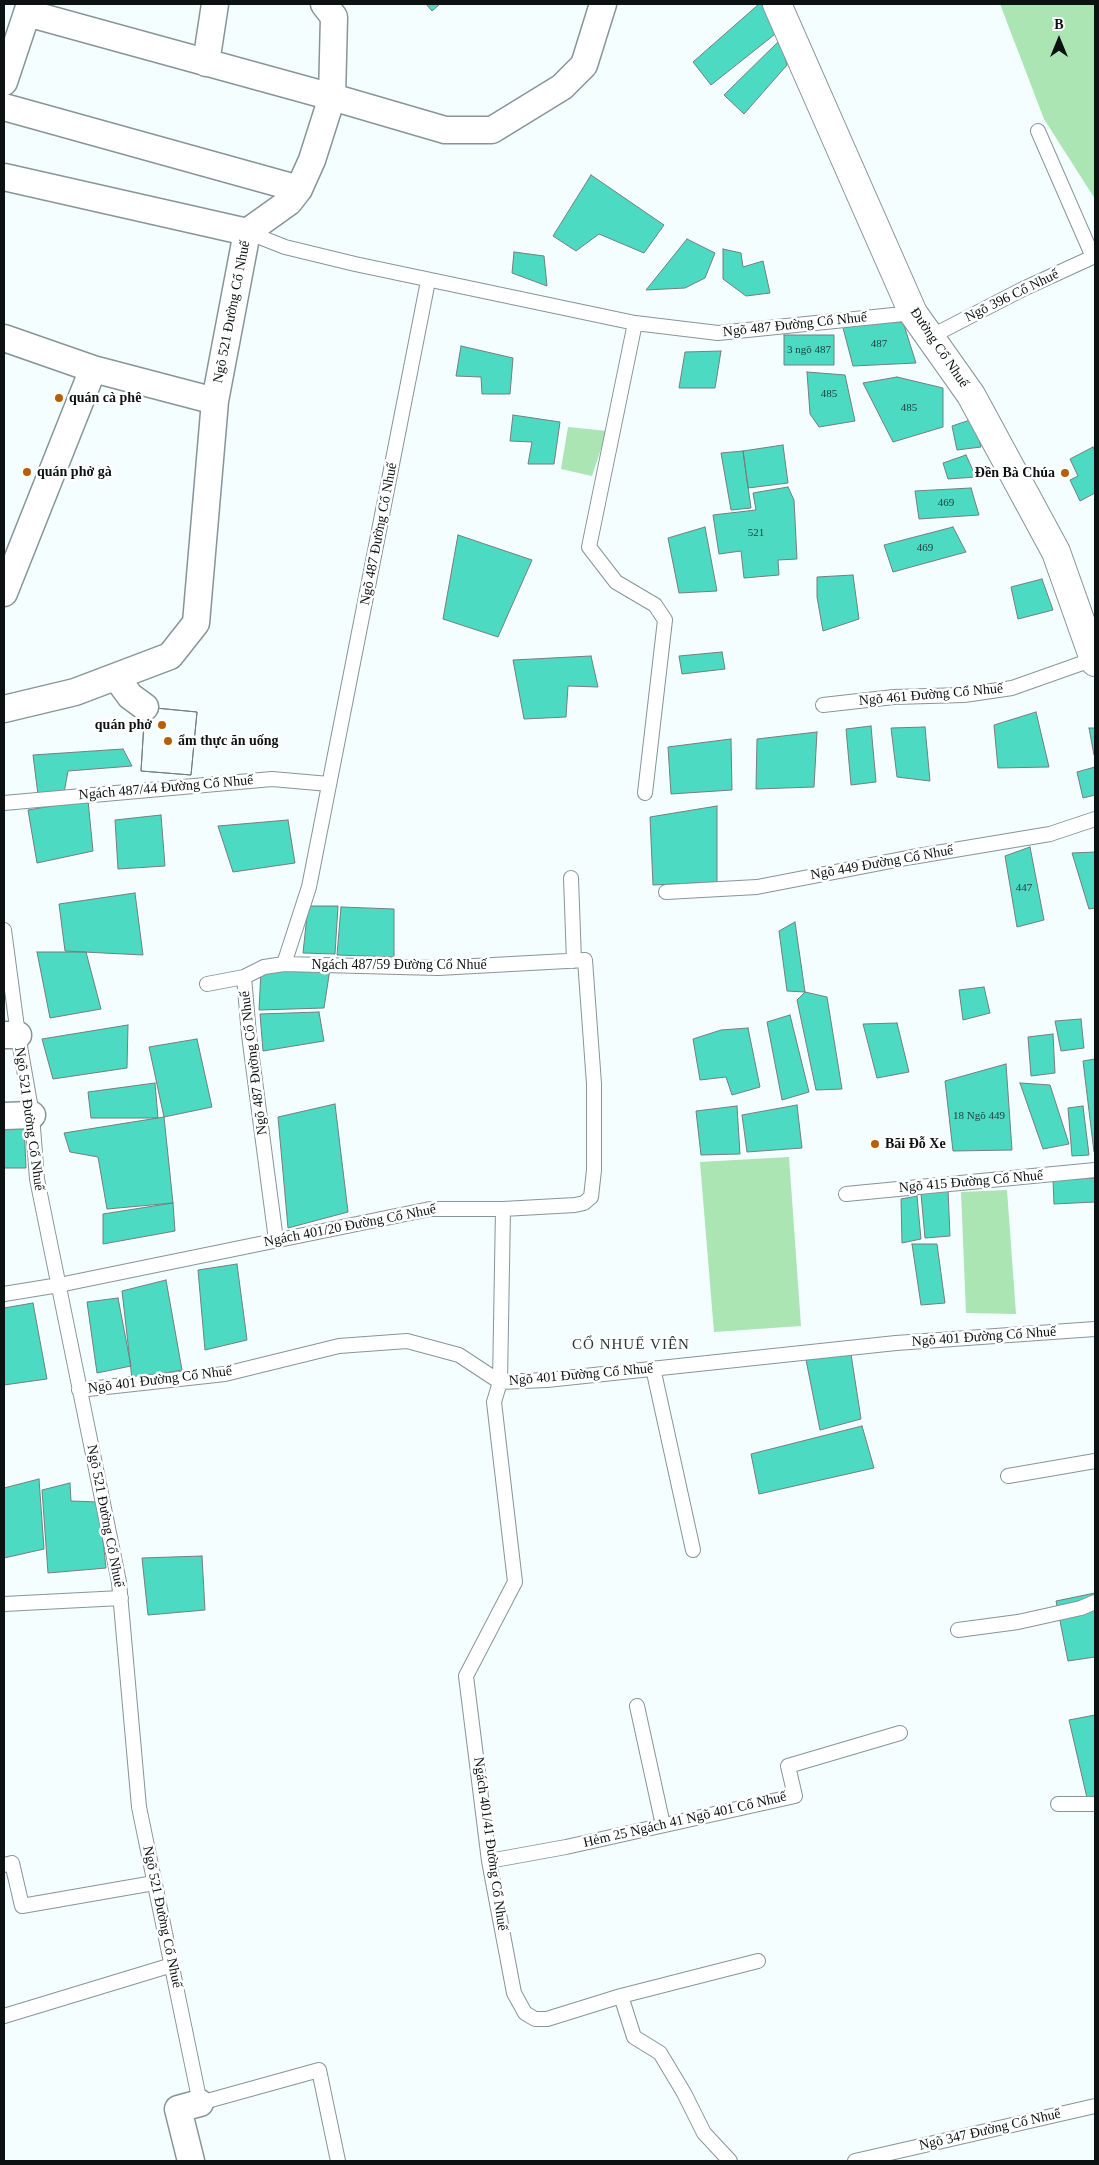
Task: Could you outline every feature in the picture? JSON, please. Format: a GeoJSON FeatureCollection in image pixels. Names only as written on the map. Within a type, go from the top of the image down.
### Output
{"type":"FeatureCollection","features":[{"type":"Feature","properties":{"kind":"main road","name":"Đường Cổ Nhuế"},"geometry":{"type":"LineString","coordinates":[[777,4],[913,313],[971,395],[1056,552],[1095,660]]}},
{"type":"Feature","properties":{"kind":"street"},"geometry":{"type":"LineString","coordinates":[[206,63],[215,4]]}},
{"type":"Feature","properties":{"kind":"street","name":"Ngõ 521 Đường Cổ Nhuế"},"geometry":{"type":"LineString","coordinates":[[4,709],[75,692],[170,656],[196,623],[215,402],[247,232],[289,202],[312,160],[332,97],[334,18],[324,4]]}},
{"type":"Feature","properties":{"kind":"street"},"geometry":{"type":"LineString","coordinates":[[4,82],[29,8],[206,63],[445,130],[492,130],[562,87],[584,65],[603,4]]}},
{"type":"Feature","properties":{"kind":"street"},"geometry":{"type":"LineString","coordinates":[[4,107],[298,188]]}},
{"type":"Feature","properties":{"kind":"street"},"geometry":{"type":"LineString","coordinates":[[4,177],[247,232]]}},
{"type":"Feature","properties":{"kind":"street"},"geometry":{"type":"LineString","coordinates":[[4,338],[93,369],[215,402]]}},
{"type":"Feature","properties":{"kind":"street"},"geometry":{"type":"LineString","coordinates":[[4,593],[93,369]]}},
{"type":"Feature","properties":{"kind":"street"},"geometry":{"type":"LineString","coordinates":[[116,677],[130,696],[145,707]]}},
{"type":"Feature","properties":{"kind":"street"},"geometry":{"type":"LineString","coordinates":[[4,1116],[32,1115]]}},
{"type":"Feature","properties":{"kind":"street"},"geometry":{"type":"LineString","coordinates":[[191,2161],[178,2109],[200,2103]]}},
{"type":"Feature","properties":{"kind":"lane"},"geometry":{"type":"LineString","coordinates":[[1038,131],[1094,257]]}},
{"type":"Feature","properties":{"kind":"lane"},"geometry":{"type":"LineString","coordinates":[[247,232],[285,247],[428,281]]}},
{"type":"Feature","properties":{"kind":"lane","name":"Ngõ 396 Cổ Nhuế"},"geometry":{"type":"LineString","coordinates":[[930,337],[1023,289],[1094,257]]}},
{"type":"Feature","properties":{"kind":"lane","name":"Ngõ 487 Đường Cổ Nhuế"},"geometry":{"type":"LineString","coordinates":[[276,1240],[244,977],[264,967],[284,964],[309,887],[428,281],[635,323],[718,333],[913,313]]}},
{"type":"Feature","properties":{"kind":"lane"},"geometry":{"type":"LineString","coordinates":[[635,323],[589,547],[616,582],[655,605],[665,620],[644,793]]}},
{"type":"Feature","properties":{"kind":"lane","name":"Ngõ 461 Đường Cổ Nhuế"},"geometry":{"type":"LineString","coordinates":[[823,705],[894,697],[964,695],[1012,688],[1095,660]]}},
{"type":"Feature","properties":{"kind":"lane","name":"Ngách 487/44 Đường Cổ Nhuế"},"geometry":{"type":"LineString","coordinates":[[4,803],[272,779],[329,784]]}},
{"type":"Feature","properties":{"kind":"lane","name":"Ngõ 449 Đường Cổ Nhuế"},"geometry":{"type":"LineString","coordinates":[[666,892],[757,887],[912,857],[1050,834],[1095,819]]}},
{"type":"Feature","properties":{"kind":"lane"},"geometry":{"type":"LineString","coordinates":[[571,878],[574,961]]}},
{"type":"Feature","properties":{"kind":"lane","name":"Ngõ 521 Đường Cổ Nhuế"},"geometry":{"type":"LineString","coordinates":[[4,930],[11,1035],[32,1115],[37,1179],[119,1582],[139,1807],[200,2103]]}},
{"type":"Feature","properties":{"kind":"lane","name":"Ngách 401/20 Đường Cổ Nhuế"},"geometry":{"type":"LineString","coordinates":[[4,1294],[59,1285],[430,1209],[503,1209],[575,1205],[584,1202],[591,1197],[594,1170],[594,1084],[585,960],[574,961]]}},
{"type":"Feature","properties":{"kind":"lane","name":"Ngách 487/59 Đường Cổ Nhuế"},"geometry":{"type":"LineString","coordinates":[[284,964],[438,968],[574,961]]}},
{"type":"Feature","properties":{"kind":"lane"},"geometry":{"type":"LineString","coordinates":[[207,984],[244,977]]}},
{"type":"Feature","properties":{"kind":"lane","name":"Ngõ 415 Đường Cổ Nhuế"},"geometry":{"type":"LineString","coordinates":[[846,1194],[1095,1170]]}},
{"type":"Feature","properties":{"kind":"lane"},"geometry":{"type":"LineString","coordinates":[[500,1382],[503,1209]]}},
{"type":"Feature","properties":{"kind":"lane","name":"Ngõ 401 Đường Cổ Nhuế"},"geometry":{"type":"LineString","coordinates":[[79,1390],[225,1374],[339,1346],[407,1341],[459,1355],[500,1382],[547,1380],[896,1343],[1095,1330]]}},
{"type":"Feature","properties":{"kind":"lane"},"geometry":{"type":"LineString","coordinates":[[653,1368],[693,1550]]}},
{"type":"Feature","properties":{"kind":"lane","name":"Ngách 401/41 Đường Cổ Nhuế"},"geometry":{"type":"LineString","coordinates":[[500,1382],[494,1402],[515,1582],[466,1676],[489,1860],[514,1993],[525,2013],[535,2019],[547,2019],[621,1996],[758,1961]]}},
{"type":"Feature","properties":{"kind":"lane"},"geometry":{"type":"LineString","coordinates":[[1008,1476],[1095,1461]]}},
{"type":"Feature","properties":{"kind":"lane"},"geometry":{"type":"LineString","coordinates":[[4,1604],[121,1598]]}},
{"type":"Feature","properties":{"kind":"lane"},"geometry":{"type":"LineString","coordinates":[[958,1630],[1018,1622],[1081,1608],[1095,1602]]}},
{"type":"Feature","properties":{"kind":"lane"},"geometry":{"type":"LineString","coordinates":[[637,1706],[663,1825]]}},
{"type":"Feature","properties":{"kind":"lane","name":"Hẻm 25 Ngách 41 Ngõ 401 Cổ Nhuế"},"geometry":{"type":"LineString","coordinates":[[489,1860],[566,1847],[795,1796],[788,1766],[900,1733]]}},
{"type":"Feature","properties":{"kind":"lane"},"geometry":{"type":"LineString","coordinates":[[1058,1804],[1095,1804]]}},
{"type":"Feature","properties":{"kind":"lane"},"geometry":{"type":"LineString","coordinates":[[4,1865],[12,1863],[22,1906],[154,1882]]}},
{"type":"Feature","properties":{"kind":"lane"},"geometry":{"type":"LineString","coordinates":[[4,2016],[172,1964]]}},
{"type":"Feature","properties":{"kind":"lane"},"geometry":{"type":"LineString","coordinates":[[621,1996],[634,2037],[660,2053],[684,2093],[704,2133],[730,2161]]}},
{"type":"Feature","properties":{"kind":"lane"},"geometry":{"type":"LineString","coordinates":[[200,2103],[319,2070],[338,2161]]}},
{"type":"Feature","properties":{"kind":"lane","name":"Ngõ 347 Đường Cổ Nhuế"},"geometry":{"type":"LineString","coordinates":[[855,2161],[1095,2106]]}},
{"type":"Feature","properties":{"kind":"green space"},"geometry":{"type":"Polygon","coordinates":[[[1000,4],[1095,4],[1095,199],[1044,119],[1000,4]]]}},
{"type":"Feature","properties":{"kind":"green space"},"geometry":{"type":"Polygon","coordinates":[[[568,427],[607,431],[592,476],[561,469],[568,427]]]}},
{"type":"Feature","properties":{"kind":"green space"},"geometry":{"type":"Polygon","coordinates":[[[789,1157],[801,1326],[714,1332],[700,1162],[789,1157]]]}},
{"type":"Feature","properties":{"kind":"green space"},"geometry":{"type":"Polygon","coordinates":[[[1007,1190],[1016,1314],[966,1313],[961,1192],[1007,1190]]]}},
{"type":"Feature","properties":{"kind":"building"},"geometry":{"type":"Polygon","coordinates":[[[426,4],[440,4],[432,11],[426,4]]]}},
{"type":"Feature","properties":{"kind":"building"},"geometry":{"type":"Polygon","coordinates":[[[759,4],[762,4],[779,31],[711,85],[693,62],[759,4]]]}},
{"type":"Feature","properties":{"kind":"building"},"geometry":{"type":"Polygon","coordinates":[[[780,40],[787,65],[744,114],[724,95],[780,40]]]}},
{"type":"Feature","properties":{"kind":"building"},"geometry":{"type":"Polygon","coordinates":[[[591,175],[664,225],[644,253],[599,234],[576,251],[553,236],[591,175]]]}},
{"type":"Feature","properties":{"kind":"building"},"geometry":{"type":"Polygon","coordinates":[[[687,239],[715,253],[705,278],[685,288],[646,290],[687,239]]]}},
{"type":"Feature","properties":{"kind":"building"},"geometry":{"type":"Polygon","coordinates":[[[723,249],[741,253],[743,267],[763,261],[770,293],[746,296],[723,279],[723,249]]]}},
{"type":"Feature","properties":{"kind":"building"},"geometry":{"type":"Polygon","coordinates":[[[514,252],[544,256],[547,286],[512,273],[514,252]]]}},
{"type":"Feature","properties":{"kind":"building"},"geometry":{"type":"Polygon","coordinates":[[[903,322],[916,363],[853,366],[842,324],[903,322]]]}},
{"type":"Feature","properties":{"kind":"building"},"geometry":{"type":"Polygon","coordinates":[[[784,335],[834,335],[834,365],[784,365],[784,335]]]}},
{"type":"Feature","properties":{"kind":"building"},"geometry":{"type":"Polygon","coordinates":[[[461,346],[513,358],[510,394],[482,394],[481,377],[456,376],[461,346]]]}},
{"type":"Feature","properties":{"kind":"building"},"geometry":{"type":"Polygon","coordinates":[[[721,351],[715,388],[679,388],[685,352],[721,351]]]}},
{"type":"Feature","properties":{"kind":"building"},"geometry":{"type":"Polygon","coordinates":[[[807,372],[845,375],[855,421],[819,427],[810,414],[807,372]]]}},
{"type":"Feature","properties":{"kind":"building"},"geometry":{"type":"Polygon","coordinates":[[[897,377],[943,388],[943,427],[893,442],[863,383],[897,377]]]}},
{"type":"Feature","properties":{"kind":"building"},"geometry":{"type":"Polygon","coordinates":[[[513,415],[560,422],[554,464],[528,464],[532,442],[510,441],[513,415]]]}},
{"type":"Feature","properties":{"kind":"building"},"geometry":{"type":"Polygon","coordinates":[[[973,419],[981,447],[957,450],[952,426],[973,419]]]}},
{"type":"Feature","properties":{"kind":"building"},"geometry":{"type":"Polygon","coordinates":[[[783,445],[788,483],[748,488],[743,451],[783,445]]]}},
{"type":"Feature","properties":{"kind":"building"},"geometry":{"type":"Polygon","coordinates":[[[1093,447],[1095,451],[1095,493],[1080,501],[1070,480],[1078,476],[1070,459],[1093,447]]]}},
{"type":"Feature","properties":{"kind":"building"},"geometry":{"type":"Polygon","coordinates":[[[743,451],[751,508],[731,510],[721,453],[743,451]]]}},
{"type":"Feature","properties":{"kind":"building"},"geometry":{"type":"Polygon","coordinates":[[[966,455],[976,477],[948,479],[943,463],[966,455]]]}},
{"type":"Feature","properties":{"kind":"building"},"geometry":{"type":"Polygon","coordinates":[[[788,487],[794,500],[797,559],[778,560],[779,575],[744,578],[741,551],[719,554],[713,515],[756,510],[753,493],[788,487]]]}},
{"type":"Feature","properties":{"kind":"building"},"geometry":{"type":"Polygon","coordinates":[[[971,488],[979,515],[919,519],[915,491],[971,488]]]}},
{"type":"Feature","properties":{"kind":"building"},"geometry":{"type":"Polygon","coordinates":[[[705,527],[717,591],[679,593],[668,538],[705,527]]]}},
{"type":"Feature","properties":{"kind":"building"},"geometry":{"type":"Polygon","coordinates":[[[953,527],[966,552],[893,572],[884,545],[953,527]]]}},
{"type":"Feature","properties":{"kind":"building"},"geometry":{"type":"Polygon","coordinates":[[[458,535],[532,560],[498,637],[443,619],[458,535]]]}},
{"type":"Feature","properties":{"kind":"building"},"geometry":{"type":"Polygon","coordinates":[[[853,575],[859,619],[823,631],[817,597],[817,577],[853,575]]]}},
{"type":"Feature","properties":{"kind":"building"},"geometry":{"type":"Polygon","coordinates":[[[1042,579],[1053,610],[1018,619],[1011,587],[1042,579]]]}},
{"type":"Feature","properties":{"kind":"building"},"geometry":{"type":"Polygon","coordinates":[[[722,652],[725,669],[682,674],[679,656],[722,652]]]}},
{"type":"Feature","properties":{"kind":"building"},"geometry":{"type":"Polygon","coordinates":[[[591,656],[598,687],[568,686],[566,717],[524,719],[513,660],[591,656]]]}},
{"type":"Feature","properties":{"kind":"building","name":"ẩm thực ăn uống"},"geometry":{"type":"Polygon","coordinates":[[[145,707],[197,712],[191,775],[141,771],[145,707]]]}},
{"type":"Feature","properties":{"kind":"building","name":"ẩm thực ăn uống"},"geometry":{"type":"Polygon","coordinates":[[[145,707],[197,712],[191,775],[141,771],[145,707]]]}},
{"type":"Feature","properties":{"kind":"building"},"geometry":{"type":"Polygon","coordinates":[[[1036,712],[1049,767],[998,768],[994,725],[1036,712]]]}},
{"type":"Feature","properties":{"kind":"building"},"geometry":{"type":"Polygon","coordinates":[[[871,726],[876,782],[851,785],[846,729],[871,726]]]}},
{"type":"Feature","properties":{"kind":"building"},"geometry":{"type":"Polygon","coordinates":[[[925,727],[930,781],[897,777],[891,728],[925,727]]]}},
{"type":"Feature","properties":{"kind":"building"},"geometry":{"type":"Polygon","coordinates":[[[1089,728],[1095,728],[1095,755],[1094,755],[1089,728]]]}},
{"type":"Feature","properties":{"kind":"building"},"geometry":{"type":"Polygon","coordinates":[[[817,732],[814,787],[756,789],[757,739],[817,732]]]}},
{"type":"Feature","properties":{"kind":"building"},"geometry":{"type":"Polygon","coordinates":[[[731,739],[732,790],[671,794],[668,747],[731,739]]]}},
{"type":"Feature","properties":{"kind":"building"},"geometry":{"type":"Polygon","coordinates":[[[123,749],[132,766],[68,771],[64,793],[38,795],[33,755],[123,749]]]}},
{"type":"Feature","properties":{"kind":"building"},"geometry":{"type":"Polygon","coordinates":[[[1095,767],[1095,795],[1083,798],[1077,772],[1095,767]]]}},
{"type":"Feature","properties":{"kind":"building"},"geometry":{"type":"Polygon","coordinates":[[[88,800],[93,851],[37,863],[28,810],[88,800]]]}},
{"type":"Feature","properties":{"kind":"building"},"geometry":{"type":"Polygon","coordinates":[[[717,806],[717,882],[653,885],[650,817],[717,806]]]}},
{"type":"Feature","properties":{"kind":"building"},"geometry":{"type":"Polygon","coordinates":[[[161,815],[165,866],[118,869],[115,820],[161,815]]]}},
{"type":"Feature","properties":{"kind":"building"},"geometry":{"type":"Polygon","coordinates":[[[288,820],[295,863],[233,872],[218,826],[288,820]]]}},
{"type":"Feature","properties":{"kind":"building"},"geometry":{"type":"Polygon","coordinates":[[[1030,847],[1044,920],[1017,927],[1005,856],[1030,847]]]}},
{"type":"Feature","properties":{"kind":"building"},"geometry":{"type":"Polygon","coordinates":[[[1095,852],[1095,908],[1089,909],[1072,853],[1095,852]]]}},
{"type":"Feature","properties":{"kind":"building"},"geometry":{"type":"Polygon","coordinates":[[[135,893],[143,955],[65,951],[59,904],[135,893]]]}},
{"type":"Feature","properties":{"kind":"building"},"geometry":{"type":"Polygon","coordinates":[[[308,906],[338,906],[335,954],[303,953],[308,906]]]}},
{"type":"Feature","properties":{"kind":"building"},"geometry":{"type":"Polygon","coordinates":[[[341,907],[394,909],[394,957],[337,955],[341,907]]]}},
{"type":"Feature","properties":{"kind":"building"},"geometry":{"type":"Polygon","coordinates":[[[795,922],[805,992],[787,991],[779,931],[795,922]]]}},
{"type":"Feature","properties":{"kind":"building"},"geometry":{"type":"Polygon","coordinates":[[[37,952],[86,952],[101,1009],[50,1018],[37,952]]]}},
{"type":"Feature","properties":{"kind":"building"},"geometry":{"type":"Polygon","coordinates":[[[330,969],[324,1008],[259,1010],[261,971],[330,969]]]}},
{"type":"Feature","properties":{"kind":"building"},"geometry":{"type":"Polygon","coordinates":[[[984,987],[990,1013],[963,1020],[959,990],[984,987]]]}},
{"type":"Feature","properties":{"kind":"building"},"geometry":{"type":"Polygon","coordinates":[[[805,992],[827,997],[842,1089],[816,1090],[797,1000],[805,992]]]}},
{"type":"Feature","properties":{"kind":"building"},"geometry":{"type":"Polygon","coordinates":[[[319,1012],[324,1041],[263,1051],[260,1014],[319,1012]]]}},
{"type":"Feature","properties":{"kind":"building"},"geometry":{"type":"Polygon","coordinates":[[[790,1015],[809,1092],[782,1100],[767,1022],[790,1015]]]}},
{"type":"Feature","properties":{"kind":"building"},"geometry":{"type":"Polygon","coordinates":[[[1081,1019],[1084,1048],[1061,1051],[1055,1021],[1081,1019]]]}},
{"type":"Feature","properties":{"kind":"building"},"geometry":{"type":"Polygon","coordinates":[[[897,1023],[909,1072],[877,1078],[863,1024],[897,1023]]]}},
{"type":"Feature","properties":{"kind":"building"},"geometry":{"type":"Polygon","coordinates":[[[128,1025],[127,1068],[53,1079],[42,1039],[128,1025]]]}},
{"type":"Feature","properties":{"kind":"building"},"geometry":{"type":"Polygon","coordinates":[[[748,1028],[760,1087],[732,1095],[726,1077],[700,1080],[693,1039],[721,1030],[748,1028]]]}},
{"type":"Feature","properties":{"kind":"building"},"geometry":{"type":"Polygon","coordinates":[[[1053,1034],[1055,1073],[1031,1076],[1028,1037],[1053,1034]]]}},
{"type":"Feature","properties":{"kind":"building"},"geometry":{"type":"Polygon","coordinates":[[[197,1039],[212,1107],[164,1117],[149,1047],[197,1039]]]}},
{"type":"Feature","properties":{"kind":"building"},"geometry":{"type":"Polygon","coordinates":[[[1095,1059],[1095,1152],[1094,1152],[1083,1061],[1095,1059]]]}},
{"type":"Feature","properties":{"kind":"building"},"geometry":{"type":"Polygon","coordinates":[[[1006,1064],[1012,1150],[953,1151],[945,1081],[1006,1064]]]}},
{"type":"Feature","properties":{"kind":"building"},"geometry":{"type":"Polygon","coordinates":[[[155,1083],[158,1118],[91,1118],[88,1092],[155,1083]]]}},
{"type":"Feature","properties":{"kind":"building"},"geometry":{"type":"Polygon","coordinates":[[[1020,1083],[1050,1085],[1069,1144],[1043,1149],[1020,1083]]]}},
{"type":"Feature","properties":{"kind":"building"},"geometry":{"type":"Polygon","coordinates":[[[335,1104],[348,1212],[288,1228],[278,1117],[335,1104]]]}},
{"type":"Feature","properties":{"kind":"building"},"geometry":{"type":"Polygon","coordinates":[[[797,1105],[802,1148],[747,1152],[742,1115],[797,1105]]]}},
{"type":"Feature","properties":{"kind":"building"},"geometry":{"type":"Polygon","coordinates":[[[737,1106],[740,1154],[701,1155],[696,1111],[737,1106]]]}},
{"type":"Feature","properties":{"kind":"building"},"geometry":{"type":"Polygon","coordinates":[[[1083,1106],[1089,1155],[1072,1156],[1068,1108],[1083,1106]]]}},
{"type":"Feature","properties":{"kind":"building"},"geometry":{"type":"Polygon","coordinates":[[[164,1117],[173,1203],[107,1209],[98,1157],[70,1152],[64,1133],[164,1117]]]}},
{"type":"Feature","properties":{"kind":"building"},"geometry":{"type":"Polygon","coordinates":[[[4,1122],[24,1122],[26,1168],[4,1168],[4,1122]]]}},
{"type":"Feature","properties":{"kind":"building"},"geometry":{"type":"Polygon","coordinates":[[[1095,1178],[1095,1202],[1054,1204],[1053,1180],[1095,1178]]]}},
{"type":"Feature","properties":{"kind":"building"},"geometry":{"type":"Polygon","coordinates":[[[948,1189],[950,1236],[925,1238],[921,1194],[948,1189]]]}},
{"type":"Feature","properties":{"kind":"building"},"geometry":{"type":"Polygon","coordinates":[[[917,1196],[921,1239],[902,1243],[901,1199],[917,1196]]]}},
{"type":"Feature","properties":{"kind":"building"},"geometry":{"type":"Polygon","coordinates":[[[173,1203],[175,1231],[103,1244],[103,1214],[173,1203]]]}},
{"type":"Feature","properties":{"kind":"building"},"geometry":{"type":"Polygon","coordinates":[[[912,1244],[937,1244],[945,1303],[921,1305],[912,1244]]]}},
{"type":"Feature","properties":{"kind":"building"},"geometry":{"type":"Polygon","coordinates":[[[237,1264],[247,1340],[205,1350],[198,1270],[237,1264]]]}},
{"type":"Feature","properties":{"kind":"building"},"geometry":{"type":"Polygon","coordinates":[[[166,1280],[182,1370],[132,1379],[122,1291],[166,1280]]]}},
{"type":"Feature","properties":{"kind":"building"},"geometry":{"type":"Polygon","coordinates":[[[118,1298],[131,1366],[97,1373],[87,1302],[118,1298]]]}},
{"type":"Feature","properties":{"kind":"building"},"geometry":{"type":"Polygon","coordinates":[[[33,1303],[47,1379],[4,1385],[4,1308],[33,1303]]]}},
{"type":"Feature","properties":{"kind":"building"},"geometry":{"type":"Polygon","coordinates":[[[851,1354],[861,1419],[820,1430],[806,1360],[851,1354]]]}},
{"type":"Feature","properties":{"kind":"building"},"geometry":{"type":"Polygon","coordinates":[[[862,1426],[874,1468],[759,1494],[751,1454],[862,1426]]]}},
{"type":"Feature","properties":{"kind":"building"},"geometry":{"type":"Polygon","coordinates":[[[39,1479],[44,1549],[4,1558],[4,1488],[39,1479]]]}},
{"type":"Feature","properties":{"kind":"building"},"geometry":{"type":"Polygon","coordinates":[[[70,1483],[71,1501],[99,1502],[106,1568],[48,1573],[42,1490],[70,1483]]]}},
{"type":"Feature","properties":{"kind":"building"},"geometry":{"type":"Polygon","coordinates":[[[202,1556],[205,1610],[148,1615],[142,1558],[202,1556]]]}},
{"type":"Feature","properties":{"kind":"building"},"geometry":{"type":"Polygon","coordinates":[[[1095,1593],[1095,1657],[1068,1661],[1056,1601],[1095,1593]]]}},
{"type":"Feature","properties":{"kind":"building"},"geometry":{"type":"Polygon","coordinates":[[[1095,1715],[1095,1797],[1087,1798],[1069,1720],[1095,1715]]]}},
{"type":"Feature","properties":{"kind":"place","name":"quán cà phê"},"geometry":{"type":"Point","coordinates":[59,398]}},
{"type":"Feature","properties":{"kind":"place","name":"quán phở gà"},"geometry":{"type":"Point","coordinates":[27,472]}},
{"type":"Feature","properties":{"kind":"place","name":"Đền Bà Chúa"},"geometry":{"type":"Point","coordinates":[1065,473]}},
{"type":"Feature","properties":{"kind":"place","name":"quán phở"},"geometry":{"type":"Point","coordinates":[162,725]}},
{"type":"Feature","properties":{"kind":"place","name":"ẩm thực ăn uống"},"geometry":{"type":"Point","coordinates":[168,741]}},
{"type":"Feature","properties":{"kind":"place","name":"Bãi Đỗ Xe"},"geometry":{"type":"Point","coordinates":[875,1144]}},
{"type":"Feature","properties":{"kind":"district","name":"CỔ NHUẾ VIÊN"},"geometry":{"type":"Point","coordinates":[631,1345]}}]}
